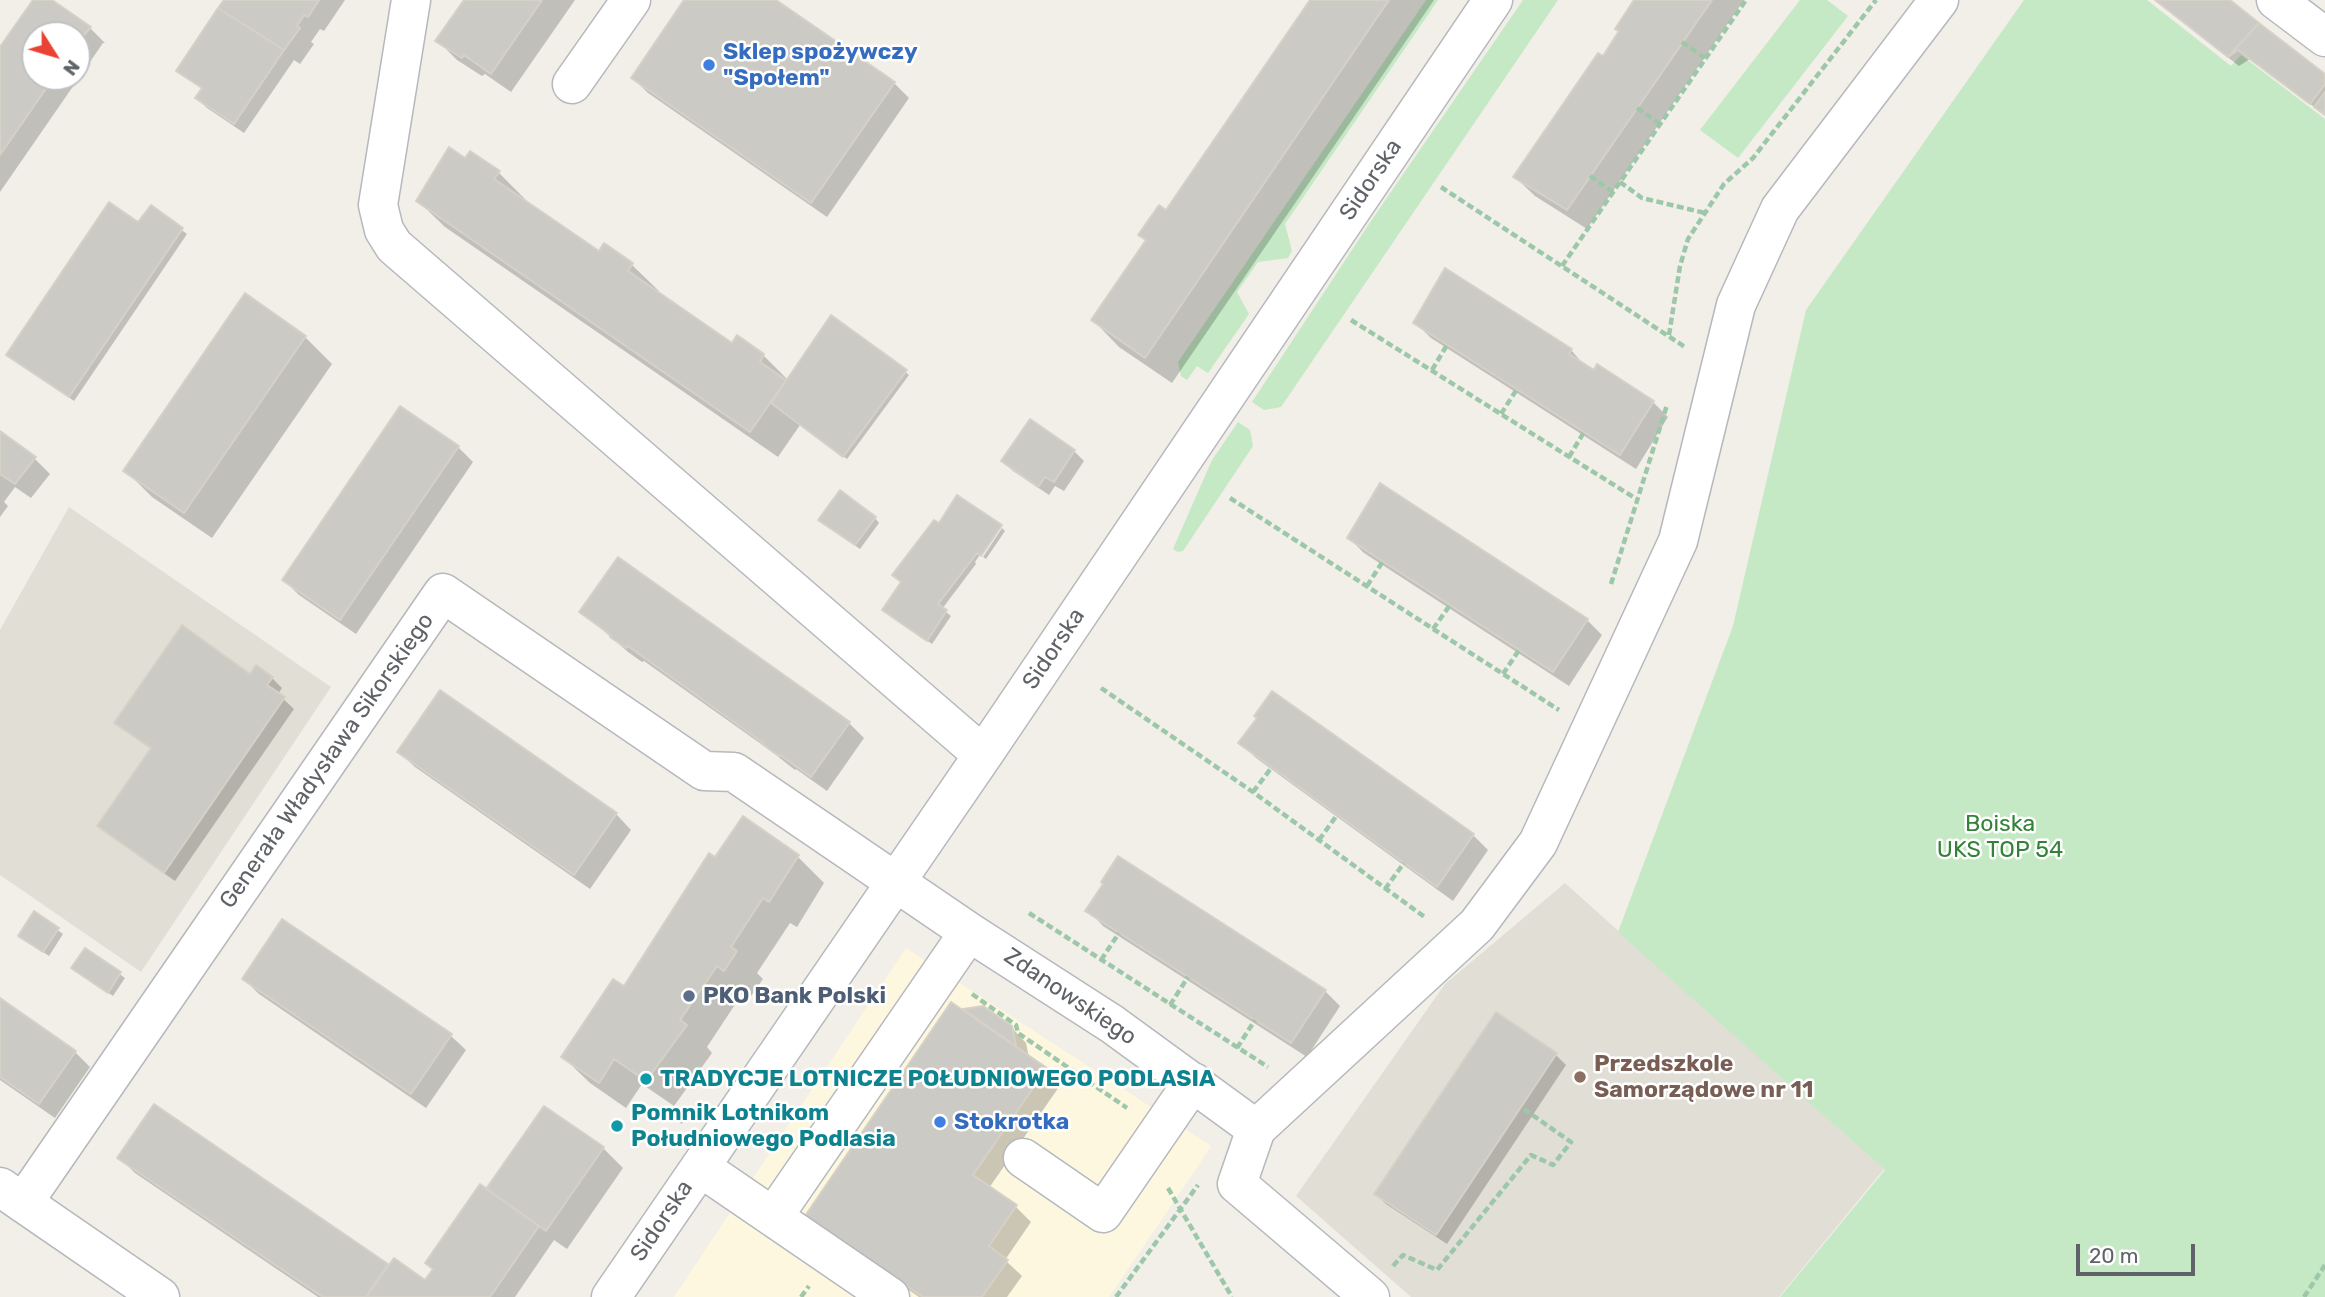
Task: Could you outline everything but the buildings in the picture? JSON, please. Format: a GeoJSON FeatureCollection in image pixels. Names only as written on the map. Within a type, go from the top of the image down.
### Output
{"type":"FeatureCollection","features":[{"type":"Feature","properties":{"kind":"street"},"geometry":{"type":"LineString","coordinates":[[411,0],[378,205],[384,230],[394,246],[983,755]]}},
{"type":"Feature","properties":{"kind":"street"},"geometry":{"type":"LineString","coordinates":[[572,84],[631,0]]}},
{"type":"Feature","properties":{"kind":"street","name":"Sidorska"},"geometry":{"type":"LineString","coordinates":[[611,1297],[896,883],[1493,0]]}},
{"type":"Feature","properties":{"kind":"street"},"geometry":{"type":"LineString","coordinates":[[1368,1296],[1237,1184],[1256,1129],[1476,925],[1538,843],[1678,541],[1735,305],[1780,209],[1939,0]]}},
{"type":"Feature","properties":{"kind":"street"},"geometry":{"type":"LineString","coordinates":[[2276,0],[2325,37]]}},
{"type":"Feature","properties":{"kind":"street","name":"Generała Władysława Sikorskiego"},"geometry":{"type":"LineString","coordinates":[[11,1195],[443,593],[704,772],[734,772],[896,883]]}},
{"type":"Feature","properties":{"kind":"street","name":"Zdanowskiego"},"geometry":{"type":"LineString","coordinates":[[896,883],[1112,1024],[1256,1129]]}},
{"type":"Feature","properties":{"kind":"street"},"geometry":{"type":"LineString","coordinates":[[773,1217],[969,932]]}},
{"type":"Feature","properties":{"kind":"street"},"geometry":{"type":"LineString","coordinates":[[1023,1158],[1103,1213],[1193,1082]]}},
{"type":"Feature","properties":{"kind":"street"},"geometry":{"type":"LineString","coordinates":[[700,1167],[890,1297]]}},
{"type":"Feature","properties":{"kind":"street"},"geometry":{"type":"LineString","coordinates":[[11,1195],[160,1297]]}},
{"type":"Feature","properties":{"kind":"path"},"geometry":{"type":"LineString","coordinates":[[1562,266],[1746,0]]}},
{"type":"Feature","properties":{"kind":"path"},"geometry":{"type":"LineString","coordinates":[[1669,335],[1688,239],[1724,184],[1753,158],[1876,0]]}},
{"type":"Feature","properties":{"kind":"path"},"geometry":{"type":"LineString","coordinates":[[1682,42],[1705,58]]}},
{"type":"Feature","properties":{"kind":"path"},"geometry":{"type":"LineString","coordinates":[[1637,108],[1660,124]]}},
{"type":"Feature","properties":{"kind":"path"},"geometry":{"type":"LineString","coordinates":[[1590,176],[1613,192]]}},
{"type":"Feature","properties":{"kind":"path"},"geometry":{"type":"LineString","coordinates":[[1620,182],[1642,198],[1705,213]]}},
{"type":"Feature","properties":{"kind":"path"},"geometry":{"type":"LineString","coordinates":[[1441,187],[1686,345],[1682,358]]}},
{"type":"Feature","properties":{"kind":"path"},"geometry":{"type":"LineString","coordinates":[[1351,320],[1638,500]]}},
{"type":"Feature","properties":{"kind":"path"},"geometry":{"type":"LineString","coordinates":[[1432,370],[1447,345]]}},
{"type":"Feature","properties":{"kind":"path"},"geometry":{"type":"LineString","coordinates":[[1501,414],[1517,389]]}},
{"type":"Feature","properties":{"kind":"path"},"geometry":{"type":"LineString","coordinates":[[1610,587],[1670,397]]}},
{"type":"Feature","properties":{"kind":"path"},"geometry":{"type":"LineString","coordinates":[[1569,457],[1584,432]]}},
{"type":"Feature","properties":{"kind":"path"},"geometry":{"type":"LineString","coordinates":[[1230,498],[1561,712],[1566,699]]}},
{"type":"Feature","properties":{"kind":"path"},"geometry":{"type":"LineString","coordinates":[[1367,586],[1383,561]]}},
{"type":"Feature","properties":{"kind":"path"},"geometry":{"type":"LineString","coordinates":[[1433,629],[1450,605]]}},
{"type":"Feature","properties":{"kind":"path"},"geometry":{"type":"LineString","coordinates":[[1503,674],[1519,650]]}},
{"type":"Feature","properties":{"kind":"path"},"geometry":{"type":"LineString","coordinates":[[1101,688],[1252,792],[1428,920]]}},
{"type":"Feature","properties":{"kind":"path"},"geometry":{"type":"LineString","coordinates":[[1252,792],[1272,767]]}},
{"type":"Feature","properties":{"kind":"path"},"geometry":{"type":"LineString","coordinates":[[1319,840],[1337,815]]}},
{"type":"Feature","properties":{"kind":"path"},"geometry":{"type":"LineString","coordinates":[[1385,888],[1404,863]]}},
{"type":"Feature","properties":{"kind":"path"},"geometry":{"type":"LineString","coordinates":[[1028,913],[1270,1068]]}},
{"type":"Feature","properties":{"kind":"path"},"geometry":{"type":"LineString","coordinates":[[1101,960],[1119,933]]}},
{"type":"Feature","properties":{"kind":"path"},"geometry":{"type":"LineString","coordinates":[[1170,1005],[1188,976]]}},
{"type":"Feature","properties":{"kind":"path"},"geometry":{"type":"LineString","coordinates":[[937,978],[972,995],[1016,1025],[1017,1033],[1153,1140],[1180,1209],[1232,1297]]}},
{"type":"Feature","properties":{"kind":"path"},"geometry":{"type":"LineString","coordinates":[[1237,1048],[1255,1020]]}},
{"type":"Feature","properties":{"kind":"path"},"geometry":{"type":"LineString","coordinates":[[1368,1296],[1403,1255],[1437,1270],[1531,1155],[1553,1165],[1571,1142],[1521,1107]]}},
{"type":"Feature","properties":{"kind":"path"},"geometry":{"type":"LineString","coordinates":[[671,1114],[683,1122]]}},
{"type":"Feature","properties":{"kind":"path"},"geometry":{"type":"LineString","coordinates":[[1116,1297],[1204,1176]]}},
{"type":"Feature","properties":{"kind":"path"},"geometry":{"type":"LineString","coordinates":[[2304,1297],[2325,1265]]}},
{"type":"Feature","properties":{"kind":"shaded area"},"geometry":{"type":"Polygon","coordinates":[[[69,507],[331,687],[141,972],[0,875],[0,630],[69,507]]]}},
{"type":"Feature","properties":{"kind":"shaded area","name":"Przedszkole Samorządowe nr 11"},"geometry":{"type":"Polygon","coordinates":[[[1565,883],[1884,1169],[1779,1297],[1411,1297],[1296,1196],[1445,984],[1565,883]]]}},
{"type":"Feature","properties":{"kind":"shaded area"},"geometry":{"type":"Polygon","coordinates":[[[906,948],[1211,1146],[1196,1169],[1109,1297],[674,1297],[906,948]]]}},
{"type":"Feature","properties":{"kind":"green space"},"geometry":{"type":"Polygon","coordinates":[[[1426,0],[1438,0],[1285,224],[1292,251],[1288,258],[1258,262],[1237,292],[1249,314],[1208,373],[1197,366],[1187,380],[1181,376],[1178,362],[1426,0]]]}},
{"type":"Feature","properties":{"kind":"green space"},"geometry":{"type":"Polygon","coordinates":[[[1523,0],[1558,0],[1281,407],[1264,410],[1252,402],[1373,218],[1523,0]]]}},
{"type":"Feature","properties":{"kind":"green space"},"geometry":{"type":"Polygon","coordinates":[[[1800,0],[1827,0],[1848,16],[1738,158],[1700,130],[1800,0]]]}},
{"type":"Feature","properties":{"kind":"green space","name":"Boiska UKS TOP 54"},"geometry":{"type":"Polygon","coordinates":[[[2024,0],[2147,0],[2231,66],[2241,55],[2325,119],[2325,1297],[1780,1297],[1885,1170],[1618,932],[1733,626],[1806,310],[2024,0]]]}},
{"type":"Feature","properties":{"kind":"green space"},"geometry":{"type":"Polygon","coordinates":[[[1238,422],[1250,430],[1253,446],[1183,551],[1178,552],[1173,549],[1212,460],[1238,422]]]}},
{"type":"Feature","properties":{"kind":"place","name":"Sklep spożywczy \"Społem\""},"geometry":{"type":"Point","coordinates":[709,65]}},
{"type":"Feature","properties":{"kind":"place","name":"PKO Bank Polski"},"geometry":{"type":"Point","coordinates":[689,996]}},
{"type":"Feature","properties":{"kind":"place","name":"Przedszkole Samorządowe nr 11"},"geometry":{"type":"Point","coordinates":[1580,1077]}},
{"type":"Feature","properties":{"kind":"place","name":"TRADYCJE LOTNICZE POŁUDNIOWEGO PODLASIA"},"geometry":{"type":"Point","coordinates":[646,1079]}},
{"type":"Feature","properties":{"kind":"place","name":"Stokrotka"},"geometry":{"type":"Point","coordinates":[940,1122]}},
{"type":"Feature","properties":{"kind":"place","name":"Pomnik Lotnikom Południowego Podlasia"},"geometry":{"type":"Point","coordinates":[617,1126]}}]}
